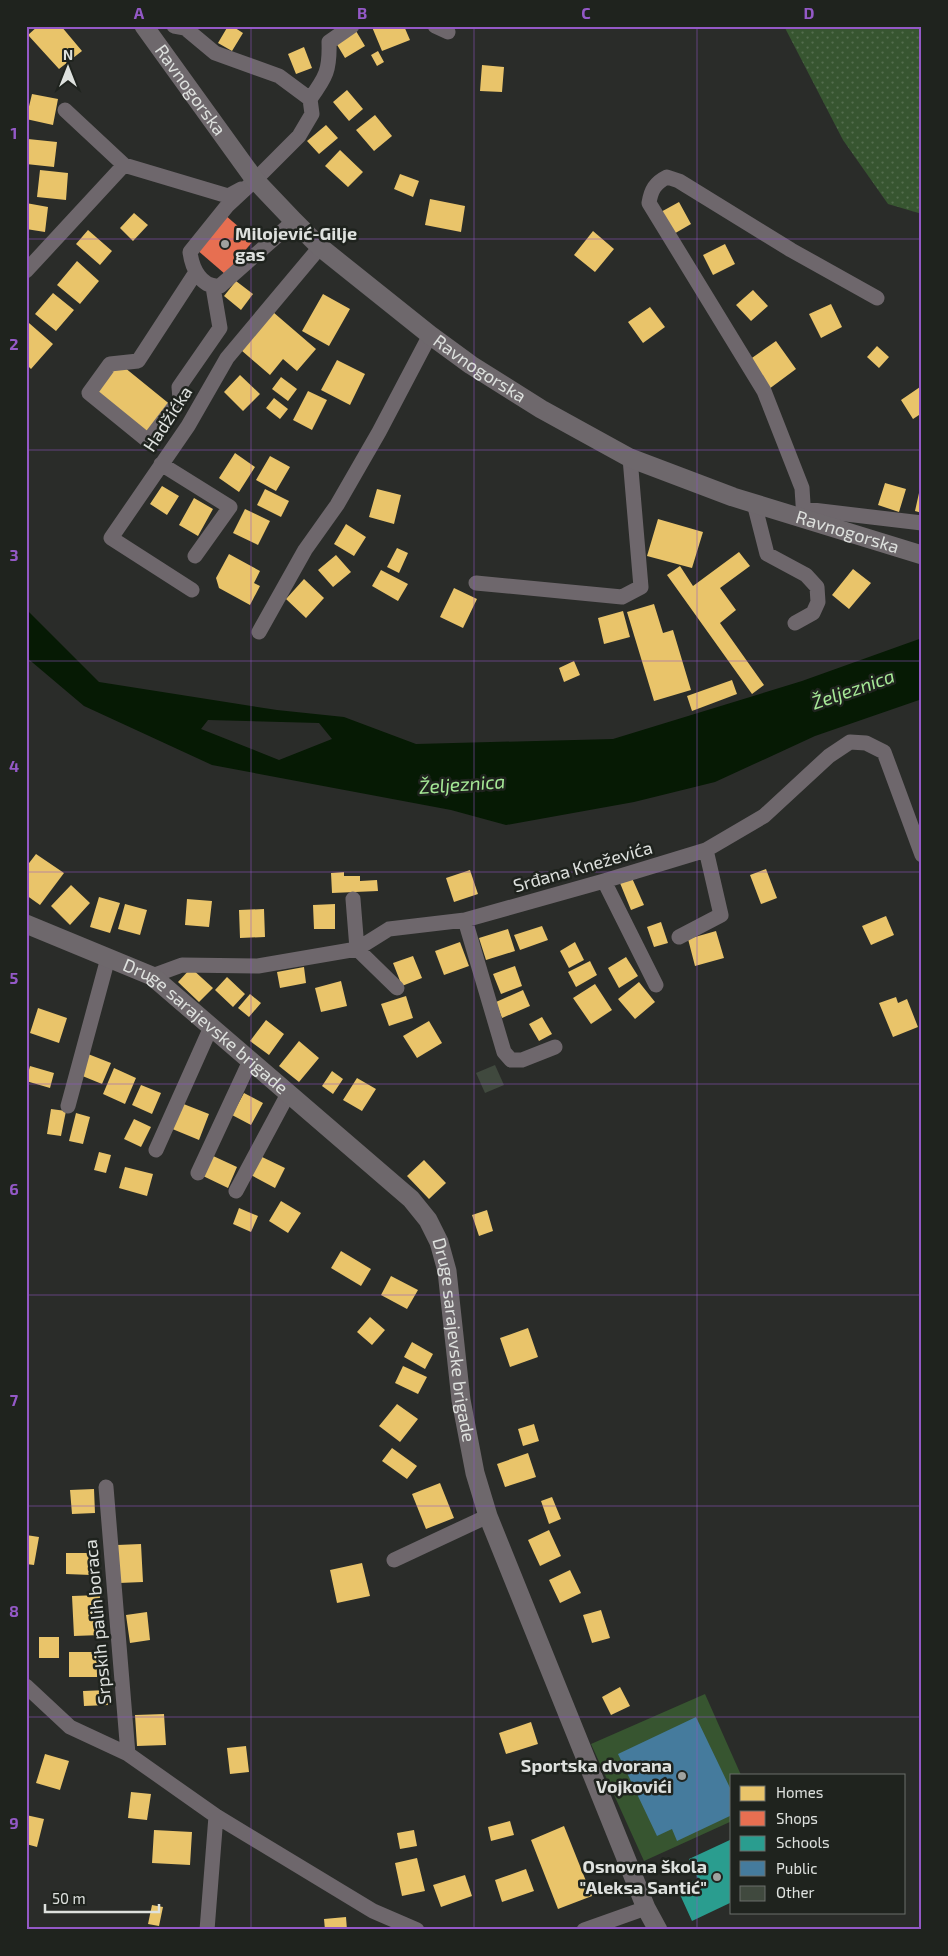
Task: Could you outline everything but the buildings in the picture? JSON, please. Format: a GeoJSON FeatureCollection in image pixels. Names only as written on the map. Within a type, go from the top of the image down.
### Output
{"type":"FeatureCollection","features":[{"type":"Feature","properties":{"kind":"main road","name":"Ravnogorska"},"geometry":{"type":"LineString","coordinates":[[144,26],[255,180],[294,221],[320,247],[430,335],[471,365],[540,409],[630,458],[672,475],[754,503],[804,514],[922,555]]}},
{"type":"Feature","properties":{"kind":"main road","name":"Druge sarajevske brigade"},"geometry":{"type":"LineString","coordinates":[[26,924],[152,976],[411,1199],[428,1220],[439,1242],[447,1271],[461,1400],[475,1473],[488,1516],[646,1908],[658,1930]]}},
{"type":"Feature","properties":{"kind":"street"},"geometry":{"type":"LineString","coordinates":[[174,26],[185,28],[214,53],[280,76],[310,99]]}},
{"type":"Feature","properties":{"kind":"street"},"geometry":{"type":"LineString","coordinates":[[294,221],[220,286],[214,287],[203,281],[191,262],[190,252],[227,206],[299,136],[312,114],[310,99],[325,78],[330,62],[329,42],[352,26]]}},
{"type":"Feature","properties":{"kind":"street"},"geometry":{"type":"LineString","coordinates":[[65,110],[124,164],[228,196],[255,180]]}},
{"type":"Feature","properties":{"kind":"street"},"geometry":{"type":"LineString","coordinates":[[26,271],[124,164]]}},
{"type":"Feature","properties":{"kind":"street"},"geometry":{"type":"LineString","coordinates":[[876,298],[791,250],[679,181],[667,177],[658,182],[651,192],[649,203],[764,391],[802,488],[804,514],[922,523]]}},
{"type":"Feature","properties":{"kind":"street","name":"Hadžićka"},"geometry":{"type":"LineString","coordinates":[[192,590],[111,538],[188,426],[228,358],[320,247]]}},
{"type":"Feature","properties":{"kind":"street"},"geometry":{"type":"LineString","coordinates":[[196,272],[138,361],[110,364],[89,394],[148,441],[180,399],[179,387],[220,328],[214,287]]}},
{"type":"Feature","properties":{"kind":"street"},"geometry":{"type":"LineString","coordinates":[[258,632],[305,550],[337,504],[430,335]]}},
{"type":"Feature","properties":{"kind":"street"},"geometry":{"type":"LineString","coordinates":[[476,583],[622,597],[641,587],[630,458]]}},
{"type":"Feature","properties":{"kind":"street"},"geometry":{"type":"LineString","coordinates":[[162,464],[230,507],[195,556]]}},
{"type":"Feature","properties":{"kind":"street"},"geometry":{"type":"LineString","coordinates":[[754,503],[767,554],[806,574],[816,587],[818,602],[813,613],[795,623]]}},
{"type":"Feature","properties":{"kind":"street","name":"Srđana Kneževića"},"geometry":{"type":"LineString","coordinates":[[152,976],[182,965],[258,966],[357,949],[389,929],[465,920],[706,850],[764,816],[829,756],[850,742],[866,743],[884,752],[922,855]]}},
{"type":"Feature","properties":{"kind":"street"},"geometry":{"type":"LineString","coordinates":[[679,937],[721,914],[706,850]]}},
{"type":"Feature","properties":{"kind":"street"},"geometry":{"type":"LineString","coordinates":[[604,881],[656,984]]}},
{"type":"Feature","properties":{"kind":"street"},"geometry":{"type":"LineString","coordinates":[[353,899],[357,949],[397,988]]}},
{"type":"Feature","properties":{"kind":"street"},"geometry":{"type":"LineString","coordinates":[[465,920],[504,1052],[511,1060],[522,1060],[555,1047]]}},
{"type":"Feature","properties":{"kind":"street"},"geometry":{"type":"LineString","coordinates":[[68,1106],[108,958]]}},
{"type":"Feature","properties":{"kind":"street"},"geometry":{"type":"LineString","coordinates":[[156,1150],[211,1027]]}},
{"type":"Feature","properties":{"kind":"street"},"geometry":{"type":"LineString","coordinates":[[198,1173],[250,1061]]}},
{"type":"Feature","properties":{"kind":"street"},"geometry":{"type":"LineString","coordinates":[[236,1191],[288,1094]]}},
{"type":"Feature","properties":{"kind":"street","name":"Srpskih palih boraca"},"geometry":{"type":"LineString","coordinates":[[106,1487],[128,1754]]}},
{"type":"Feature","properties":{"kind":"street"},"geometry":{"type":"LineString","coordinates":[[394,1560],[488,1516]]}},
{"type":"Feature","properties":{"kind":"street"},"geometry":{"type":"LineString","coordinates":[[26,1686],[70,1728],[128,1754],[216,1816],[373,1911],[417,1930]]}},
{"type":"Feature","properties":{"kind":"street"},"geometry":{"type":"LineString","coordinates":[[207,1930],[216,1816]]}},
{"type":"Feature","properties":{"kind":"street"},"geometry":{"type":"LineString","coordinates":[[584,1930],[646,1908]]}},
{"type":"Feature","properties":{"kind":"green space"},"geometry":{"type":"Polygon","coordinates":[[[784,26],[922,26],[922,214],[888,204],[843,140],[784,26]]]}},
{"type":"Feature","properties":{"kind":"green space"},"geometry":{"type":"Polygon","coordinates":[[[705,1694],[741,1774],[730,1774],[730,1822],[644,1861],[591,1744],[705,1694]]]}},
{"type":"Feature","properties":{"kind":"water","name":"Željeznica"},"geometry":{"type":"Polygon","coordinates":[[[26,609],[99,682],[277,710],[344,717],[416,744],[613,739],[802,681],[922,638],[922,699],[815,736],[715,782],[634,802],[506,825],[451,810],[212,765],[84,706],[26,657],[26,609]],[[208,720],[201,729],[279,760],[332,739],[319,723],[208,720]]]}},
{"type":"Feature","properties":{"kind":"place","name":"Milojević-Gilje gas"},"geometry":{"type":"Point","coordinates":[225,244]}},
{"type":"Feature","properties":{"kind":"place","name":"Sportska dvorana Vojkovići"},"geometry":{"type":"Point","coordinates":[682,1776]}},
{"type":"Feature","properties":{"kind":"place","name":"Osnovna škola \"Aleksa Santić\""},"geometry":{"type":"Point","coordinates":[717,1877]}}]}
